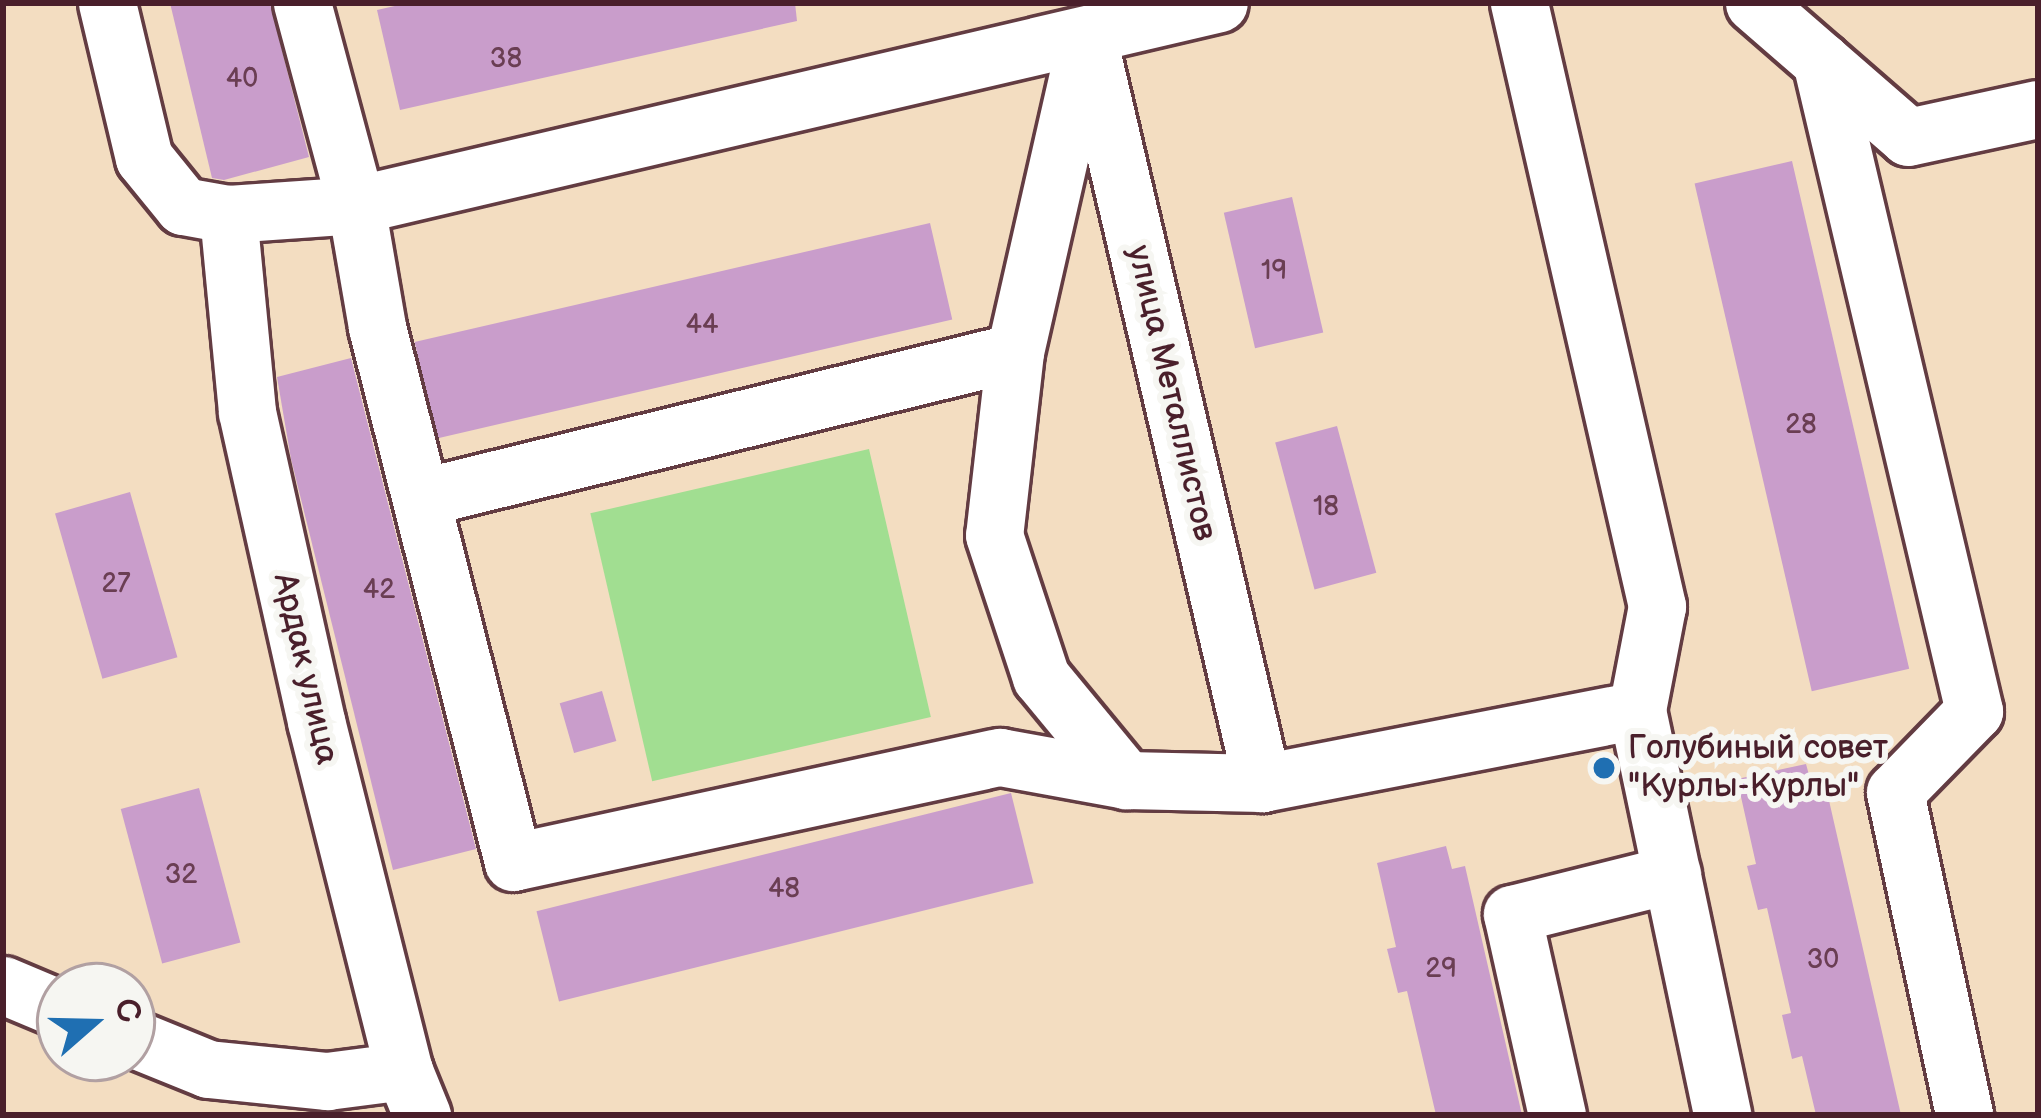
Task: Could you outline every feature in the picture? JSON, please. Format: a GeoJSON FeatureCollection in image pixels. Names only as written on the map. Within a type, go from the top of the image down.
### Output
{"type":"FeatureCollection","features":[{"type":"Feature","properties":{"kind":"street"},"geometry":{"type":"LineString","coordinates":[[106,3],[144,158],[183,206],[228,214],[356,205],[1084,20],[1219,3]]}},
{"type":"Feature","properties":{"kind":"street"},"geometry":{"type":"LineString","coordinates":[[302,3],[356,205],[377,327],[513,862],[1000,757],[1126,780],[1262,783],[1637,710]]}},
{"type":"Feature","properties":{"kind":"street"},"geometry":{"type":"LineString","coordinates":[[1519,3],[1657,606],[1637,710],[1722,1115]]}},
{"type":"Feature","properties":{"kind":"street"},"geometry":{"type":"LineString","coordinates":[[1754,3],[1908,137],[2038,109]]}},
{"type":"Feature","properties":{"kind":"street"},"geometry":{"type":"LineString","coordinates":[[1084,20],[1015,352],[994,535],[1041,677],[1126,780]]}},
{"type":"Feature","properties":{"kind":"street","name":"улица Металлистов"},"geometry":{"type":"LineString","coordinates":[[1084,20],[1262,783]]}},
{"type":"Feature","properties":{"kind":"street"},"geometry":{"type":"LineString","coordinates":[[1821,61],[1974,711],[1895,792],[1964,1115]]}},
{"type":"Feature","properties":{"kind":"street","name":"Ардак улица"},"geometry":{"type":"LineString","coordinates":[[228,214],[247,412],[316,721],[413,1093]]}},
{"type":"Feature","properties":{"kind":"street"},"geometry":{"type":"LineString","coordinates":[[423,497],[1015,352]]}},
{"type":"Feature","properties":{"kind":"street"},"geometry":{"type":"LineString","coordinates":[[1558,1115],[1512,914],[1672,874]]}},
{"type":"Feature","properties":{"kind":"street"},"geometry":{"type":"LineString","coordinates":[[3,985],[36,999]]}},
{"type":"Feature","properties":{"kind":"street"},"geometry":{"type":"LineString","coordinates":[[156,1048],[208,1069],[413,1093]]}},
{"type":"Feature","properties":{"kind":"green space"},"geometry":{"type":"Polygon","coordinates":[[[869,449],[931,717],[652,781],[590,513],[869,449]]]}},
{"type":"Feature","properties":{"kind":"building"},"geometry":{"type":"Polygon","coordinates":[[[170,3],[270,3],[309,157],[224,180],[212,178],[170,3]]]}},
{"type":"Feature","properties":{"kind":"building"},"geometry":{"type":"Polygon","coordinates":[[[408,3],[795,3],[797,21],[400,110],[377,10],[408,3]]]}},
{"type":"Feature","properties":{"kind":"building"},"geometry":{"type":"Polygon","coordinates":[[[1792,161],[1909,669],[1812,691],[1695,183],[1792,161]]]}},
{"type":"Feature","properties":{"kind":"building"},"geometry":{"type":"Polygon","coordinates":[[[1292,197],[1323,332],[1255,348],[1224,213],[1292,197]]]}},
{"type":"Feature","properties":{"kind":"building"},"geometry":{"type":"Polygon","coordinates":[[[930,223],[952,319],[437,438],[415,342],[930,223]]]}},
{"type":"Feature","properties":{"kind":"building"},"geometry":{"type":"Polygon","coordinates":[[[351,358],[476,849],[393,870],[291,459],[277,377],[351,358]]]}},
{"type":"Feature","properties":{"kind":"building"},"geometry":{"type":"Polygon","coordinates":[[[1337,426],[1376,573],[1315,589],[1275,443],[1337,426]]]}},
{"type":"Feature","properties":{"kind":"building"},"geometry":{"type":"Polygon","coordinates":[[[130,492],[177,657],[102,679],[55,513],[130,492]]]}},
{"type":"Feature","properties":{"kind":"building"},"geometry":{"type":"Polygon","coordinates":[[[602,691],[616,741],[574,753],[560,703],[602,691]]]}},
{"type":"Feature","properties":{"kind":"building"},"geometry":{"type":"Polygon","coordinates":[[[1806,764],[1812,786],[1825,783],[1901,1115],[1816,1115],[1802,1056],[1792,1059],[1782,1015],[1791,1013],[1767,908],[1758,910],[1747,866],[1756,864],[1737,779],[1806,764]]]}},
{"type":"Feature","properties":{"kind":"building"},"geometry":{"type":"Polygon","coordinates":[[[199,788],[240,943],[162,964],[121,809],[199,788]]]}},
{"type":"Feature","properties":{"kind":"building"},"geometry":{"type":"Polygon","coordinates":[[[1011,793],[1033,883],[559,1002],[537,911],[1011,793]]]}},
{"type":"Feature","properties":{"kind":"building"},"geometry":{"type":"Polygon","coordinates":[[[1446,846],[1452,869],[1465,866],[1522,1115],[1436,1115],[1407,991],[1398,993],[1387,949],[1396,947],[1377,863],[1446,846]]]}},
{"type":"Feature","properties":{"kind":"place","name":"Голубиный совет \"Курлы-Курлы\""},"geometry":{"type":"Point","coordinates":[1604,768]}}]}
